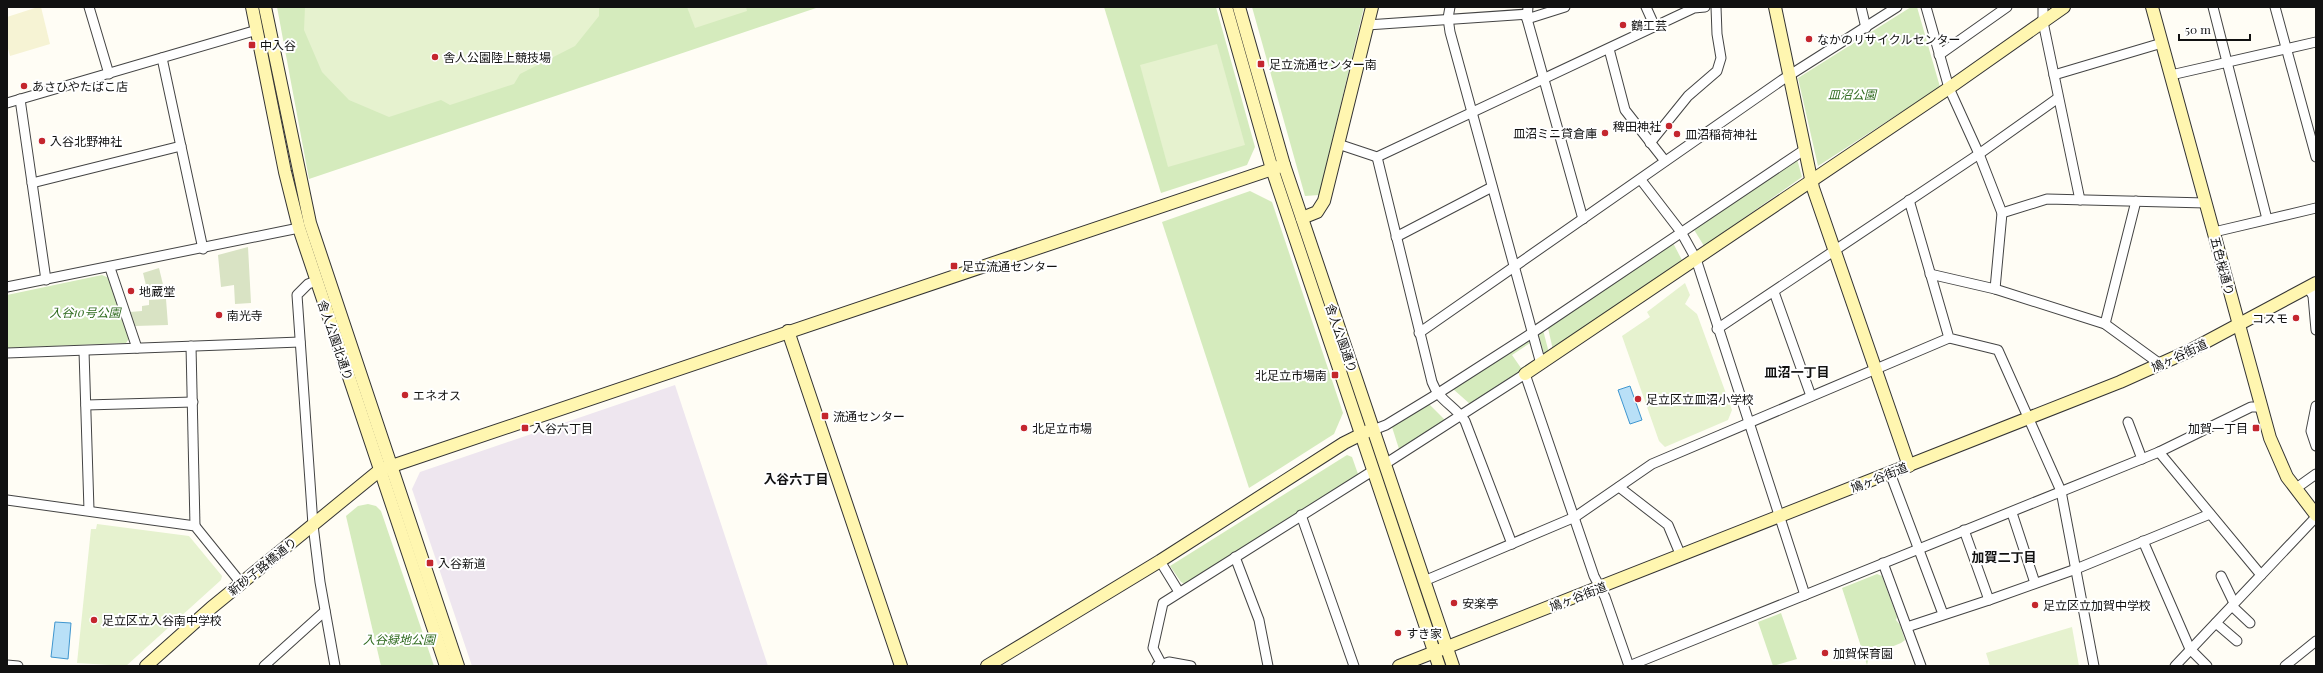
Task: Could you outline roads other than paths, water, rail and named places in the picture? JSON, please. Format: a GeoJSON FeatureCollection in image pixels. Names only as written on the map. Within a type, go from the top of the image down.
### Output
{"type":"FeatureCollection","features":[{"type":"Feature","properties":{"kind":"street"},"geometry":{"type":"LineString","coordinates":[[89,7],[109,74]]}},
{"type":"Feature","properties":{"kind":"street","name":"舎人公園北通り"},"geometry":{"type":"LineString","coordinates":[[252,7],[285,172],[299,228],[316,281],[458,666]]}},
{"type":"Feature","properties":{"kind":"street","name":"舎人公園北通り"},"geometry":{"type":"LineString","coordinates":[[265,7],[310,223],[446,666]]}},
{"type":"Feature","properties":{"kind":"street","name":"舎人公園通り"},"geometry":{"type":"LineString","coordinates":[[1226,7],[1272,169],[1439,666]]}},
{"type":"Feature","properties":{"kind":"street","name":"舎人公園通り"},"geometry":{"type":"LineString","coordinates":[[1239,7],[1284,165],[1453,666]]}},
{"type":"Feature","properties":{"kind":"street"},"geometry":{"type":"LineString","coordinates":[[1302,218],[1317,212],[1322,208],[1372,7]]}},
{"type":"Feature","properties":{"kind":"street"},"geometry":{"type":"LineString","coordinates":[[1450,7],[1448,18],[1472,112],[1532,333],[1542,364]]}},
{"type":"Feature","properties":{"kind":"street"},"geometry":{"type":"LineString","coordinates":[[1367,25],[1528,13],[1565,7]]}},
{"type":"Feature","properties":{"kind":"street"},"geometry":{"type":"LineString","coordinates":[[1646,7],[1654,27]]}},
{"type":"Feature","properties":{"kind":"street"},"geometry":{"type":"LineString","coordinates":[[1338,144],[1377,156],[1694,8],[1704,7]]}},
{"type":"Feature","properties":{"kind":"street"},"geometry":{"type":"LineString","coordinates":[[1650,143],[1688,96],[1717,71],[1722,58],[1717,34],[1716,7]]}},
{"type":"Feature","properties":{"kind":"street"},"geometry":{"type":"LineString","coordinates":[[1775,7],[1811,181],[1909,466]]}},
{"type":"Feature","properties":{"kind":"street"},"geometry":{"type":"LineString","coordinates":[[1861,7],[1866,28]]}},
{"type":"Feature","properties":{"kind":"street"},"geometry":{"type":"LineString","coordinates":[[1419,333],[1640,180],[1665,161],[1789,77],[1898,7]]}},
{"type":"Feature","properties":{"kind":"street"},"geometry":{"type":"LineString","coordinates":[[1926,7],[1949,88],[1979,154],[2002,213],[1995,290]]}},
{"type":"Feature","properties":{"kind":"street"},"geometry":{"type":"LineString","coordinates":[[1939,54],[2007,7]]}},
{"type":"Feature","properties":{"kind":"street"},"geometry":{"type":"LineString","coordinates":[[2043,7],[2042,22],[2080,200]]}},
{"type":"Feature","properties":{"kind":"street"},"geometry":{"type":"LineString","coordinates":[[1385,464],[1542,364],[1949,88],[2064,7]]}},
{"type":"Feature","properties":{"kind":"street","name":"五色桜通り"},"geometry":{"type":"LineString","coordinates":[[2152,7],[2261,407],[2279,462],[2295,489],[2316,516]]}},
{"type":"Feature","properties":{"kind":"street"},"geometry":{"type":"LineString","coordinates":[[2213,7],[2268,219]]}},
{"type":"Feature","properties":{"kind":"street"},"geometry":{"type":"LineString","coordinates":[[2275,7],[2285,49],[2316,157]]}},
{"type":"Feature","properties":{"kind":"street"},"geometry":{"type":"LineString","coordinates":[[1528,13],[1543,78],[1583,219]]}},
{"type":"Feature","properties":{"kind":"street"},"geometry":{"type":"LineString","coordinates":[[7,103],[257,30]]}},
{"type":"Feature","properties":{"kind":"street"},"geometry":{"type":"LineString","coordinates":[[2171,75],[2316,42]]}},
{"type":"Feature","properties":{"kind":"street"},"geometry":{"type":"LineString","coordinates":[[2054,75],[2162,43]]}},
{"type":"Feature","properties":{"kind":"street"},"geometry":{"type":"LineString","coordinates":[[1609,49],[1625,110],[1665,161]]}},
{"type":"Feature","properties":{"kind":"street"},"geometry":{"type":"LineString","coordinates":[[162,58],[203,249]]}},
{"type":"Feature","properties":{"kind":"street"},"geometry":{"type":"LineString","coordinates":[[1717,329],[1979,154],[2058,98]]}},
{"type":"Feature","properties":{"kind":"street"},"geometry":{"type":"LineString","coordinates":[[20,99],[46,280]]}},
{"type":"Feature","properties":{"kind":"street"},"geometry":{"type":"LineString","coordinates":[[32,183],[181,146]]}},
{"type":"Feature","properties":{"kind":"street"},"geometry":{"type":"LineString","coordinates":[[987,666],[1160,561],[1362,434],[1386,425],[1437,394],[1532,333],[1804,150]]}},
{"type":"Feature","properties":{"kind":"street"},"geometry":{"type":"LineString","coordinates":[[1377,156],[1432,382],[1437,394],[1462,416],[1512,544]]}},
{"type":"Feature","properties":{"kind":"street"},"geometry":{"type":"LineString","coordinates":[[385,468],[1284,165]]}},
{"type":"Feature","properties":{"kind":"street"},"geometry":{"type":"LineString","coordinates":[[1640,180],[1681,232],[1696,260],[1717,329],[1750,422],[1805,595]]}},
{"type":"Feature","properties":{"kind":"street"},"geometry":{"type":"LineString","coordinates":[[1396,237],[1492,187]]}},
{"type":"Feature","properties":{"kind":"street"},"geometry":{"type":"LineString","coordinates":[[2002,213],[2048,199],[2206,203]]}},
{"type":"Feature","properties":{"kind":"street"},"geometry":{"type":"LineString","coordinates":[[1909,200],[1949,338]]}},
{"type":"Feature","properties":{"kind":"street"},"geometry":{"type":"LineString","coordinates":[[2105,324],[2136,201]]}},
{"type":"Feature","properties":{"kind":"street"},"geometry":{"type":"LineString","coordinates":[[2214,232],[2316,208]]}},
{"type":"Feature","properties":{"kind":"street"},"geometry":{"type":"LineString","coordinates":[[7,288],[203,249],[299,228]]}},
{"type":"Feature","properties":{"kind":"street"},"geometry":{"type":"LineString","coordinates":[[110,268],[137,348]]}},
{"type":"Feature","properties":{"kind":"street"},"geometry":{"type":"LineString","coordinates":[[1930,274],[1995,290],[2105,324],[2160,364]]}},
{"type":"Feature","properties":{"kind":"street"},"geometry":{"type":"LineString","coordinates":[[316,281],[308,284],[297,295],[313,525],[324,611],[335,666]]}},
{"type":"Feature","properties":{"kind":"street"},"geometry":{"type":"LineString","coordinates":[[2312,285],[2316,330]]}},
{"type":"Feature","properties":{"kind":"street","name":"鳩ヶ谷街道"},"geometry":{"type":"LineString","coordinates":[[1398,666],[1682,556],[2160,364],[2239,325],[2312,285]]}},
{"type":"Feature","properties":{"kind":"street"},"geometry":{"type":"LineString","coordinates":[[1774,292],[1811,396]]}},
{"type":"Feature","properties":{"kind":"street"},"geometry":{"type":"LineString","coordinates":[[788,331],[901,666]]}},
{"type":"Feature","properties":{"kind":"street"},"geometry":{"type":"LineString","coordinates":[[1424,581],[1575,517],[1652,464],[1949,338],[1998,350],[2061,491],[2094,666]]}},
{"type":"Feature","properties":{"kind":"street"},"geometry":{"type":"LineString","coordinates":[[7,353],[300,342]]}},
{"type":"Feature","properties":{"kind":"street"},"geometry":{"type":"LineString","coordinates":[[191,346],[195,526],[241,583]]}},
{"type":"Feature","properties":{"kind":"street"},"geometry":{"type":"LineString","coordinates":[[84,351],[89,510]]}},
{"type":"Feature","properties":{"kind":"street"},"geometry":{"type":"LineString","coordinates":[[1526,374],[1594,576],[1601,587],[1629,666],[1918,548],[2012,512],[2142,459],[2251,408],[2261,407]]}},
{"type":"Feature","properties":{"kind":"street"},"geometry":{"type":"LineString","coordinates":[[86,405],[192,402]]}},
{"type":"Feature","properties":{"kind":"street"},"geometry":{"type":"LineString","coordinates":[[2316,406],[2311,431],[2316,446]]}},
{"type":"Feature","properties":{"kind":"street"},"geometry":{"type":"LineString","coordinates":[[2128,422],[2142,459]]}},
{"type":"Feature","properties":{"kind":"street"},"geometry":{"type":"LineString","coordinates":[[2159,452],[2261,575]]}},
{"type":"Feature","properties":{"kind":"street","name":"新砂子路橋通り"},"geometry":{"type":"LineString","coordinates":[[146,666],[241,583],[385,468]]}},
{"type":"Feature","properties":{"kind":"street"},"geometry":{"type":"LineString","coordinates":[[1191,666],[1169,662],[1159,665],[1153,648],[1163,603],[1300,515],[1374,470]]}},
{"type":"Feature","properties":{"kind":"street"},"geometry":{"type":"LineString","coordinates":[[1890,473],[1943,614]]}},
{"type":"Feature","properties":{"kind":"street"},"geometry":{"type":"LineString","coordinates":[[2295,489],[2316,474]]}},
{"type":"Feature","properties":{"kind":"street"},"geometry":{"type":"LineString","coordinates":[[1619,487],[1668,525],[1682,556]]}},
{"type":"Feature","properties":{"kind":"street"},"geometry":{"type":"LineString","coordinates":[[7,500],[89,510],[195,526]]}},
{"type":"Feature","properties":{"kind":"street"},"geometry":{"type":"LineString","coordinates":[[2012,512],[2035,583]]}},
{"type":"Feature","properties":{"kind":"street"},"geometry":{"type":"LineString","coordinates":[[1907,626],[1989,600],[2076,569],[2210,514]]}},
{"type":"Feature","properties":{"kind":"street"},"geometry":{"type":"LineString","coordinates":[[1300,515],[1354,666]]}},
{"type":"Feature","properties":{"kind":"street"},"geometry":{"type":"LineString","coordinates":[[2174,666],[2316,516]]}},
{"type":"Feature","properties":{"kind":"street"},"geometry":{"type":"LineString","coordinates":[[1964,530],[1989,600]]}},
{"type":"Feature","properties":{"kind":"street"},"geometry":{"type":"LineString","coordinates":[[2144,541],[2190,649],[2207,666]]}},
{"type":"Feature","properties":{"kind":"street"},"geometry":{"type":"LineString","coordinates":[[1235,557],[1259,620],[1268,666]]}},
{"type":"Feature","properties":{"kind":"street"},"geometry":{"type":"LineString","coordinates":[[1160,561],[1180,592]]}},
{"type":"Feature","properties":{"kind":"street"},"geometry":{"type":"LineString","coordinates":[[1883,563],[1921,666]]}},
{"type":"Feature","properties":{"kind":"street"},"geometry":{"type":"LineString","coordinates":[[2220,576],[2233,604],[2250,623]]}},
{"type":"Feature","properties":{"kind":"street"},"geometry":{"type":"LineString","coordinates":[[264,666],[324,611]]}},
{"type":"Feature","properties":{"kind":"street"},"geometry":{"type":"LineString","coordinates":[[2216,623],[2236,641]]}},
{"type":"Feature","properties":{"kind":"street"},"geometry":{"type":"LineString","coordinates":[[2285,666],[2316,641]]}},
{"type":"Feature","properties":{"kind":"street","name":"鳩ヶ谷街道"},"geometry":{"type":"LineString","coordinates":[[1408,666],[1434,653]]}},
{"type":"Feature","properties":{"kind":"street"},"geometry":{"type":"LineString","coordinates":[[7,665],[18,666]]}},
{"type":"Feature","properties":{"kind":"water"},"geometry":{"type":"Polygon","coordinates":[[[1630,386],[1642,420],[1630,424],[1618,390],[1630,386]]]}},
{"type":"Feature","properties":{"kind":"water"},"geometry":{"type":"Polygon","coordinates":[[[55,622],[71,623],[68,659],[51,657],[55,622]]]}},
{"type":"Feature","properties":{"kind":"place","name":"鶴工芸"},"geometry":{"type":"Point","coordinates":[1623,25]}},
{"type":"Feature","properties":{"kind":"place","name":"なかのリサイクルセンター"},"geometry":{"type":"Point","coordinates":[1809,39]}},
{"type":"Feature","properties":{"kind":"place","name":"中入谷"},"geometry":{"type":"Point","coordinates":[252,45]}},
{"type":"Feature","properties":{"kind":"place","name":"舎人公園陸上競技場"},"geometry":{"type":"Point","coordinates":[435,57]}},
{"type":"Feature","properties":{"kind":"place","name":"足立流通センター南"},"geometry":{"type":"Point","coordinates":[1261,64]}},
{"type":"Feature","properties":{"kind":"place","name":"あさひやたばこ店"},"geometry":{"type":"Point","coordinates":[24,86]}},
{"type":"Feature","properties":{"kind":"place","name":"稗田神社"},"geometry":{"type":"Point","coordinates":[1669,126]}},
{"type":"Feature","properties":{"kind":"place","name":"皿沼ミニ貸倉庫"},"geometry":{"type":"Point","coordinates":[1605,133]}},
{"type":"Feature","properties":{"kind":"place","name":"皿沼稲荷神社"},"geometry":{"type":"Point","coordinates":[1677,134]}},
{"type":"Feature","properties":{"kind":"place","name":"入谷北野神社"},"geometry":{"type":"Point","coordinates":[42,141]}},
{"type":"Feature","properties":{"kind":"place","name":"足立流通センター"},"geometry":{"type":"Point","coordinates":[954,266]}},
{"type":"Feature","properties":{"kind":"place","name":"地蔵堂"},"geometry":{"type":"Point","coordinates":[131,291]}},
{"type":"Feature","properties":{"kind":"place","name":"南光寺"},"geometry":{"type":"Point","coordinates":[219,315]}},
{"type":"Feature","properties":{"kind":"place","name":"コスモ"},"geometry":{"type":"Point","coordinates":[2296,318]}},
{"type":"Feature","properties":{"kind":"place","name":"北足立市場南"},"geometry":{"type":"Point","coordinates":[1335,375]}},
{"type":"Feature","properties":{"kind":"place","name":"エネオス"},"geometry":{"type":"Point","coordinates":[405,395]}},
{"type":"Feature","properties":{"kind":"place","name":"足立区立皿沼小学校"},"geometry":{"type":"Point","coordinates":[1638,399]}},
{"type":"Feature","properties":{"kind":"place","name":"流通センター"},"geometry":{"type":"Point","coordinates":[825,416]}},
{"type":"Feature","properties":{"kind":"place","name":"入谷六丁目"},"geometry":{"type":"Point","coordinates":[525,428]}},
{"type":"Feature","properties":{"kind":"place","name":"北足立市場"},"geometry":{"type":"Point","coordinates":[1024,428]}},
{"type":"Feature","properties":{"kind":"place","name":"加賀一丁目"},"geometry":{"type":"Point","coordinates":[2256,428]}},
{"type":"Feature","properties":{"kind":"place","name":"入谷新道"},"geometry":{"type":"Point","coordinates":[430,563]}},
{"type":"Feature","properties":{"kind":"place","name":"安楽亭"},"geometry":{"type":"Point","coordinates":[1454,603]}},
{"type":"Feature","properties":{"kind":"place","name":"足立区立加賀中学校"},"geometry":{"type":"Point","coordinates":[2035,605]}},
{"type":"Feature","properties":{"kind":"place","name":"足立区立入谷南中学校"},"geometry":{"type":"Point","coordinates":[94,620]}},
{"type":"Feature","properties":{"kind":"place","name":"すき家"},"geometry":{"type":"Point","coordinates":[1398,633]}},
{"type":"Feature","properties":{"kind":"place","name":"加賀保育園"},"geometry":{"type":"Point","coordinates":[1825,653]}},
{"type":"Feature","properties":{"kind":"district","name":"皿沼一丁目"},"geometry":{"type":"Point","coordinates":[1797,371]}},
{"type":"Feature","properties":{"kind":"district","name":"入谷六丁目"},"geometry":{"type":"Point","coordinates":[796,478]}},
{"type":"Feature","properties":{"kind":"district","name":"加賀二丁目"},"geometry":{"type":"Point","coordinates":[2004,556]}},
{"type":"Feature","properties":{"kind":"park label","name":"皿沼公園"},"geometry":{"type":"Point","coordinates":[1852,94]}},
{"type":"Feature","properties":{"kind":"park label","name":"入谷10号公園"},"geometry":{"type":"Point","coordinates":[85,312]}},
{"type":"Feature","properties":{"kind":"park label","name":"入谷緑地公園"},"geometry":{"type":"Point","coordinates":[399,639]}}]}
